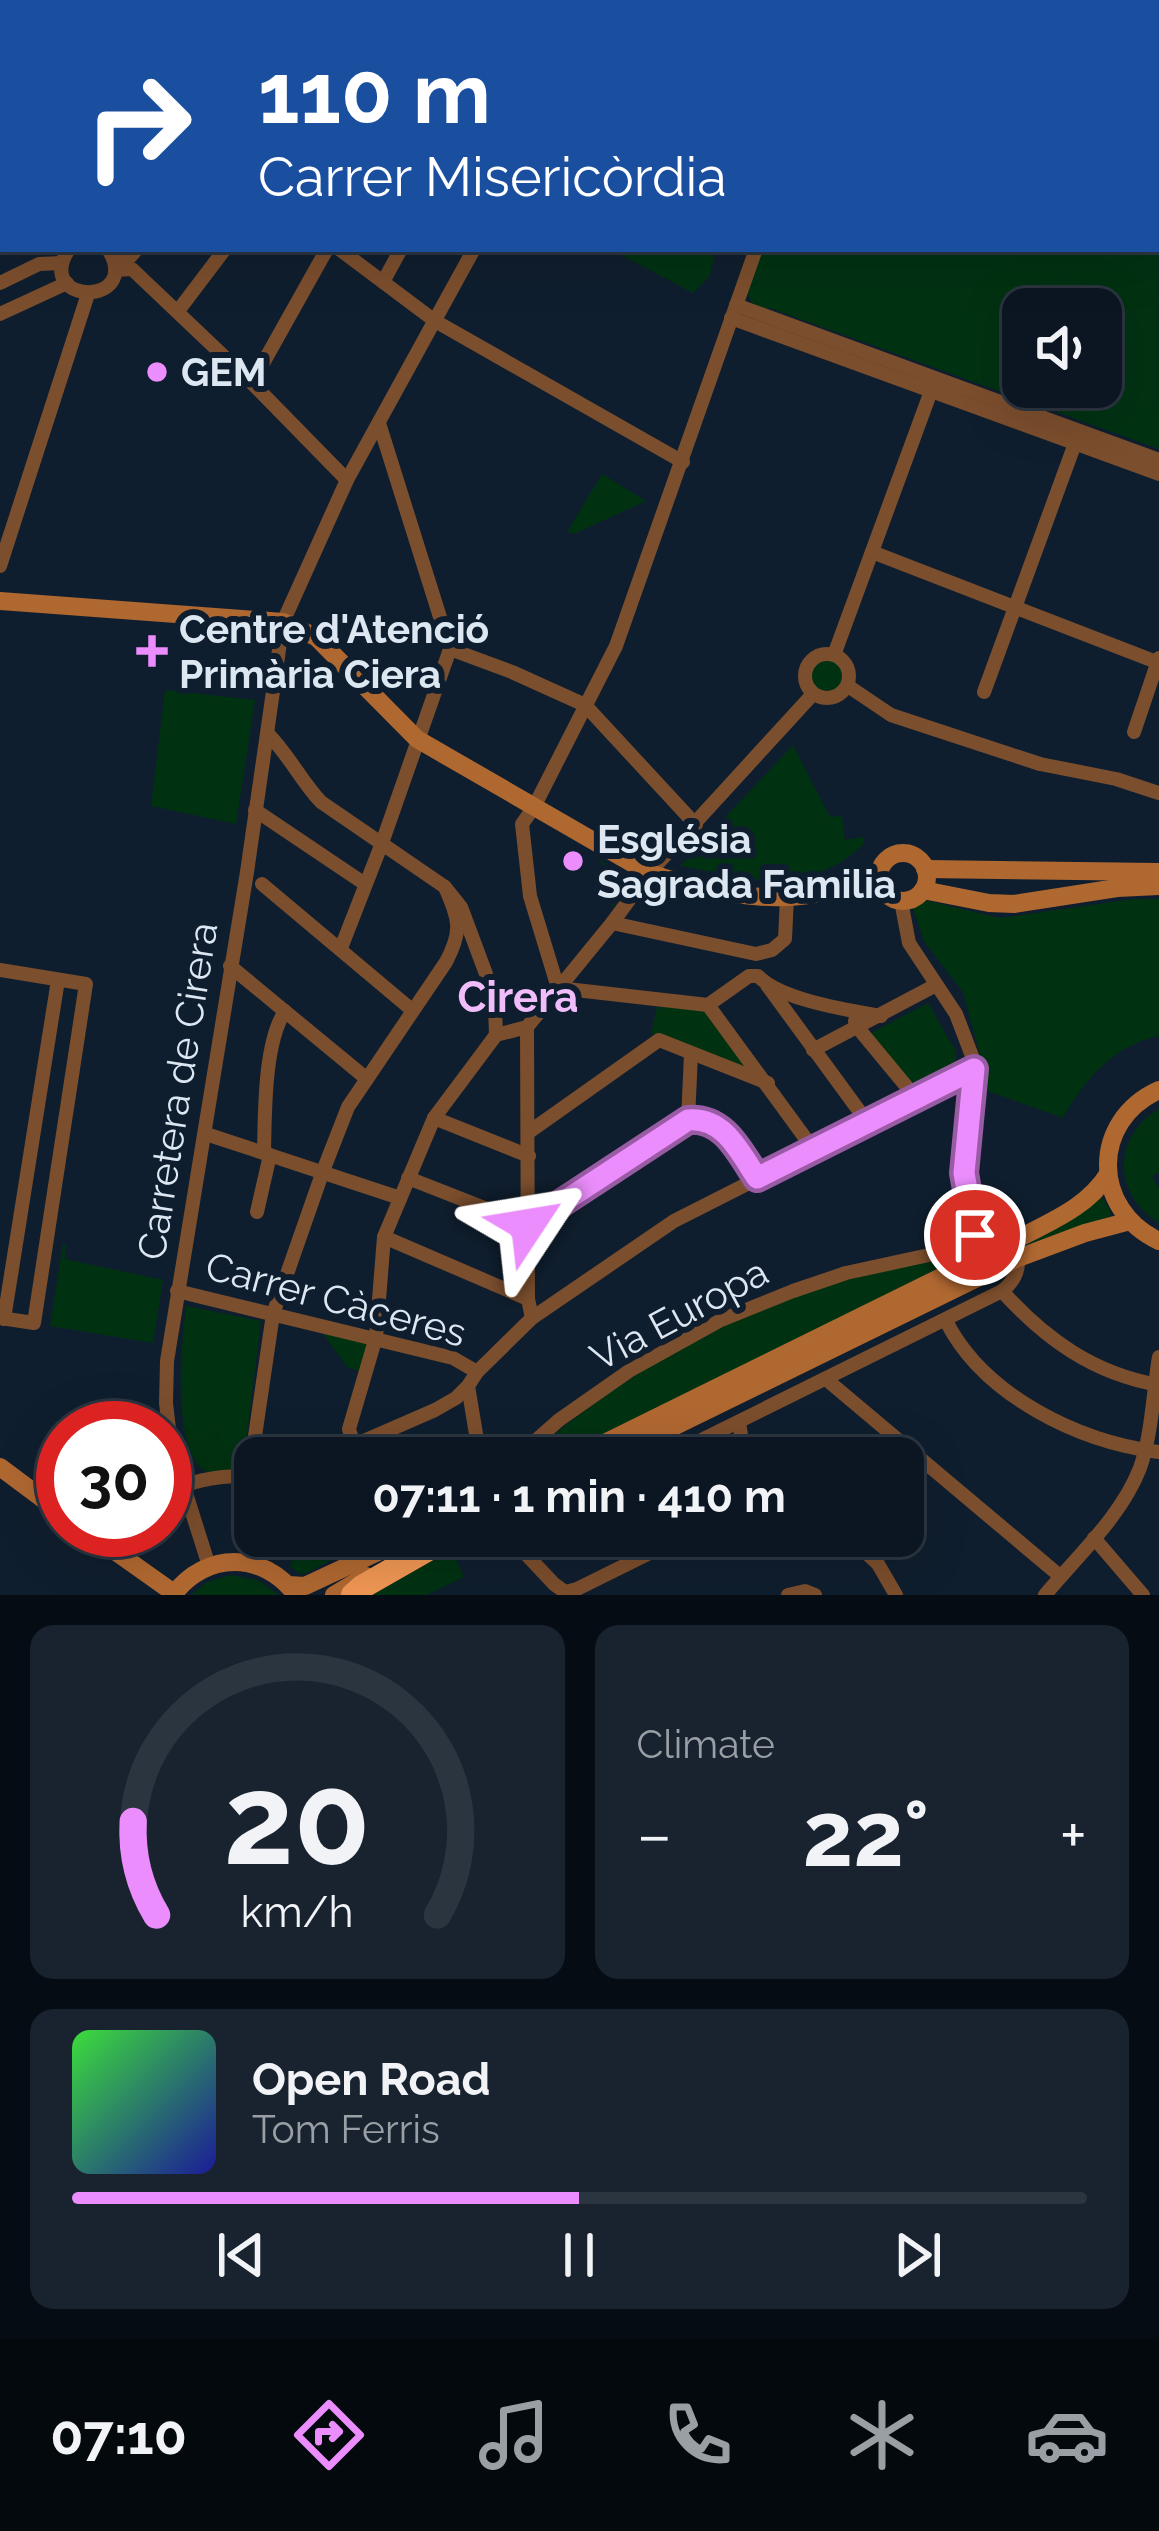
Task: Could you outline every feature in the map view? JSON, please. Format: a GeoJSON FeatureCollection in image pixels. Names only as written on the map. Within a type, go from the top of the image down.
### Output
{"type":"FeatureCollection","features":[{"type":"Feature","properties":{"kind":"highway"},"geometry":{"type":"LineString","coordinates":[[353,1595],[415,1557]]}},
{"type":"Feature","properties":{"kind":"street"},"geometry":{"type":"LineString","coordinates":[[178,311],[224,252]]}},
{"type":"Feature","properties":{"kind":"street"},"geometry":{"type":"LineString","coordinates":[[252,383],[325,252]]}},
{"type":"Feature","properties":{"kind":"street"},"geometry":{"type":"LineString","coordinates":[[342,252],[435,321],[683,462]]}},
{"type":"Feature","properties":{"kind":"street"},"geometry":{"type":"LineString","coordinates":[[383,282],[399,252]]}},
{"type":"Feature","properties":{"kind":"street","name":"Carretera de Cirera"},"geometry":{"type":"LineString","coordinates":[[166,1401],[177,1291],[206,1134],[283,622],[347,480],[472,252]]}},
{"type":"Feature","properties":{"kind":"street"},"geometry":{"type":"LineString","coordinates":[[558,988],[530,896],[522,824],[616,646],[755,252]]}},
{"type":"Feature","properties":{"kind":"street"},"geometry":{"type":"LineString","coordinates":[[0,283],[65,257],[67,284],[88,294],[109,284],[112,261],[131,269],[347,480]]}},
{"type":"Feature","properties":{"kind":"street"},"geometry":{"type":"LineString","coordinates":[[0,314],[67,284]]}},
{"type":"Feature","properties":{"kind":"street"},"geometry":{"type":"LineString","coordinates":[[0,566],[88,294]]}},
{"type":"Feature","properties":{"kind":"street"},"geometry":{"type":"LineString","coordinates":[[733,311],[1078,436],[1159,460]]}},
{"type":"Feature","properties":{"kind":"street"},"geometry":{"type":"LineString","coordinates":[[834,655],[934,384]]}},
{"type":"Feature","properties":{"kind":"street"},"geometry":{"type":"LineString","coordinates":[[341,948],[450,649],[379,423]]}},
{"type":"Feature","properties":{"kind":"street"},"geometry":{"type":"LineString","coordinates":[[1078,436],[1159,475]]}},
{"type":"Feature","properties":{"kind":"street"},"geometry":{"type":"LineString","coordinates":[[984,692],[1078,436]]}},
{"type":"Feature","properties":{"kind":"street"},"geometry":{"type":"LineString","coordinates":[[872,552],[1158,661],[1134,732]]}},
{"type":"Feature","properties":{"kind":"street"},"geometry":{"type":"LineString","coordinates":[[0,601],[283,622],[316,637],[417,739],[649,873],[720,892],[787,897],[878,879]]}},
{"type":"Feature","properties":{"kind":"street"},"geometry":{"type":"LineString","coordinates":[[450,649],[585,705],[696,825]]}},
{"type":"Feature","properties":{"kind":"street"},"geometry":{"type":"LineString","coordinates":[[819,655],[834,655],[849,671],[848,686],[832,698],[813,694],[805,681],[807,665],[819,655]]}},
{"type":"Feature","properties":{"kind":"street"},"geometry":{"type":"LineString","coordinates":[[848,686],[891,715],[1040,764],[1159,793]]}},
{"type":"Feature","properties":{"kind":"street"},"geometry":{"type":"LineString","coordinates":[[352,1437],[349,1429],[376,1337],[384,1237],[434,1118],[496,1035],[527,1027],[649,873],[813,694]]}},
{"type":"Feature","properties":{"kind":"street"},"geometry":{"type":"LineString","coordinates":[[268,734],[321,802],[445,887],[461,907],[480,950],[496,1035]]}},
{"type":"Feature","properties":{"kind":"street"},"geometry":{"type":"LineString","coordinates":[[255,810],[365,884]]}},
{"type":"Feature","properties":{"kind":"street"},"geometry":{"type":"LineString","coordinates":[[895,854],[911,854],[926,869],[922,890],[901,901],[890,898],[878,879],[882,864],[895,854]]}},
{"type":"Feature","properties":{"kind":"street"},"geometry":{"type":"LineString","coordinates":[[926,869],[1159,872]]}},
{"type":"Feature","properties":{"kind":"street"},"geometry":{"type":"LineString","coordinates":[[262,884],[412,1010]]}},
{"type":"Feature","properties":{"kind":"street"},"geometry":{"type":"LineString","coordinates":[[922,890],[1014,904],[1104,889],[1159,886]]}},
{"type":"Feature","properties":{"kind":"street"},"geometry":{"type":"LineString","coordinates":[[257,1437],[273,1314],[348,1107],[457,940],[458,923],[445,887]]}},
{"type":"Feature","properties":{"kind":"street"},"geometry":{"type":"LineString","coordinates":[[612,923],[756,954],[772,950],[785,939],[787,897]]}},
{"type":"Feature","properties":{"kind":"street"},"geometry":{"type":"LineString","coordinates":[[901,901],[909,943],[956,1014],[974,1069],[964,1173],[975,1235]]}},
{"type":"Feature","properties":{"kind":"street"},"geometry":{"type":"LineString","coordinates":[[230,966],[367,1079]]}},
{"type":"Feature","properties":{"kind":"street"},"geometry":{"type":"LineString","coordinates":[[0,970],[86,984],[34,1323],[2,1318],[58,980]]}},
{"type":"Feature","properties":{"kind":"street"},"geometry":{"type":"LineString","coordinates":[[558,988],[708,1005],[749,976],[881,1016]]}},
{"type":"Feature","properties":{"kind":"street"},"geometry":{"type":"LineString","coordinates":[[762,981],[868,1123]]}},
{"type":"Feature","properties":{"kind":"street"},"geometry":{"type":"LineString","coordinates":[[813,1050],[936,985]]}},
{"type":"Feature","properties":{"kind":"street"},"geometry":{"type":"LineString","coordinates":[[708,1005],[814,1150]]}},
{"type":"Feature","properties":{"kind":"street"},"geometry":{"type":"LineString","coordinates":[[852,1010],[858,1028],[916,1098]]}},
{"type":"Feature","properties":{"kind":"street"},"geometry":{"type":"LineString","coordinates":[[257,1212],[267,1153],[266,1085],[285,1011]]}},
{"type":"Feature","properties":{"kind":"street"},"geometry":{"type":"LineString","coordinates":[[527,1027],[528,1299],[532,1318]]}},
{"type":"Feature","properties":{"kind":"street"},"geometry":{"type":"LineString","coordinates":[[529,1132],[659,1040],[768,1083]]}},
{"type":"Feature","properties":{"kind":"street"},"geometry":{"type":"LineString","coordinates":[[688,1120],[691,1054]]}},
{"type":"Feature","properties":{"kind":"street"},"geometry":{"type":"LineString","coordinates":[[373,1437],[435,1410],[468,1387],[477,1372],[532,1318],[674,1221],[974,1069]]}},
{"type":"Feature","properties":{"kind":"street"},"geometry":{"type":"LineString","coordinates":[[1159,1090],[1140,1100],[1117,1127],[1108,1174],[1115,1199],[1130,1222],[1159,1241]]}},
{"type":"Feature","properties":{"kind":"street"},"geometry":{"type":"LineString","coordinates":[[434,1118],[530,1156]]}},
{"type":"Feature","properties":{"kind":"street"},"geometry":{"type":"LineString","coordinates":[[528,1225],[688,1120],[705,1119],[724,1130],[757,1178]]}},
{"type":"Feature","properties":{"kind":"street"},"geometry":{"type":"LineString","coordinates":[[206,1134],[400,1198]]}},
{"type":"Feature","properties":{"kind":"street"},"geometry":{"type":"LineString","coordinates":[[30,1156],[58,1162]]}},
{"type":"Feature","properties":{"kind":"street","name":"Via Europa"},"geometry":{"type":"LineString","coordinates":[[651,1437],[1014,1250],[1095,1191],[1108,1174]]}},
{"type":"Feature","properties":{"kind":"street"},"geometry":{"type":"LineString","coordinates":[[408,1178],[528,1225]]}},
{"type":"Feature","properties":{"kind":"street","name":"Via Europa"},"geometry":{"type":"LineString","coordinates":[[1014,1250],[1130,1222]]}},
{"type":"Feature","properties":{"kind":"street"},"geometry":{"type":"LineString","coordinates":[[709,1437],[1000,1292],[1016,1276],[1014,1250],[992,1233],[975,1235],[961,1249],[961,1277],[982,1294],[1000,1292]]}},
{"type":"Feature","properties":{"kind":"street"},"geometry":{"type":"LineString","coordinates":[[384,1237],[528,1299]]}},
{"type":"Feature","properties":{"kind":"street","name":"Via Europa"},"geometry":{"type":"LineString","coordinates":[[540,1437],[629,1371],[706,1328],[846,1273],[961,1249]]}},
{"type":"Feature","properties":{"kind":"street","name":"Via Europa"},"geometry":{"type":"LineString","coordinates":[[619,1437],[961,1277]]}},
{"type":"Feature","properties":{"kind":"street","name":"Carrer Càceres"},"geometry":{"type":"LineString","coordinates":[[177,1291],[376,1337],[453,1358],[477,1372]]}},
{"type":"Feature","properties":{"kind":"street"},"geometry":{"type":"LineString","coordinates":[[1000,1292],[1064,1348],[1094,1366],[1157,1385]]}},
{"type":"Feature","properties":{"kind":"street"},"geometry":{"type":"LineString","coordinates":[[946,1321],[981,1366],[1033,1408],[1087,1436],[1152,1451]]}},
{"type":"Feature","properties":{"kind":"street"},"geometry":{"type":"LineString","coordinates":[[1045,1595],[1126,1496],[1152,1451],[1159,1357]]}},
{"type":"Feature","properties":{"kind":"street"},"geometry":{"type":"LineString","coordinates":[[827,1380],[1060,1576]]}},
{"type":"Feature","properties":{"kind":"street"},"geometry":{"type":"LineString","coordinates":[[468,1387],[476,1437]]}},
{"type":"Feature","properties":{"kind":"street"},"geometry":{"type":"LineString","coordinates":[[739,1423],[741,1437]]}},
{"type":"Feature","properties":{"kind":"street"},"geometry":{"type":"LineString","coordinates":[[0,1467],[36,1494]]}},
{"type":"Feature","properties":{"kind":"street"},"geometry":{"type":"LineString","coordinates":[[192,1482],[234,1475]]}},
{"type":"Feature","properties":{"kind":"street","name":"Carretera de Cirera"},"geometry":{"type":"LineString","coordinates":[[192,1515],[209,1566]]}},
{"type":"Feature","properties":{"kind":"street"},"geometry":{"type":"LineString","coordinates":[[1094,1538],[1143,1595]]}},
{"type":"Feature","properties":{"kind":"street"},"geometry":{"type":"LineString","coordinates":[[132,1557],[174,1594],[194,1574],[228,1561],[274,1572],[292,1590],[366,1557]]}},
{"type":"Feature","properties":{"kind":"street"},"geometry":{"type":"LineString","coordinates":[[334,1595],[408,1557]]}},
{"type":"Feature","properties":{"kind":"street"},"geometry":{"type":"LineString","coordinates":[[527,1557],[565,1592],[642,1557]]}},
{"type":"Feature","properties":{"kind":"street"},"geometry":{"type":"LineString","coordinates":[[872,1557],[896,1595]]}},
{"type":"Feature","properties":{"kind":"street"},"geometry":{"type":"LineString","coordinates":[[788,1595],[814,1595]]}},
{"type":"Feature","properties":{"kind":"green space"},"geometry":{"type":"Polygon","coordinates":[[[616,252],[715,252],[710,276],[693,293],[616,252]]]}},
{"type":"Feature","properties":{"kind":"green space"},"geometry":{"type":"Polygon","coordinates":[[[761,252],[1158,252],[1159,449],[1046,408],[1122,408],[1122,288],[1002,288],[1002,392],[770,308],[764,310],[748,292],[761,252]]]}},
{"type":"Feature","properties":{"kind":"green space"},"geometry":{"type":"Polygon","coordinates":[[[602,474],[646,501],[574,534],[567,532],[602,474]]]}},
{"type":"Feature","properties":{"kind":"green space"},"geometry":{"type":"Polygon","coordinates":[[[827,659],[839,664],[844,676],[839,688],[827,693],[815,688],[810,676],[815,664],[827,659]]]}},
{"type":"Feature","properties":{"kind":"green space"},"geometry":{"type":"Polygon","coordinates":[[[165,690],[255,700],[236,824],[151,806],[165,690]]]}},
{"type":"Feature","properties":{"kind":"green space"},"geometry":{"type":"Polygon","coordinates":[[[793,745],[830,817],[842,816],[845,840],[863,837],[863,845],[841,862],[797,879],[753,879],[680,866],[793,745]]]}},
{"type":"Feature","properties":{"kind":"green space"},"geometry":{"type":"Polygon","coordinates":[[[600,860],[631,880],[612,908],[600,860]]]}},
{"type":"Feature","properties":{"kind":"green space"},"geometry":{"type":"Polygon","coordinates":[[[1159,899],[1159,1036],[1128,1047],[1102,1066],[1063,1118],[985,1090],[963,992],[925,943],[913,909],[924,900],[1000,918],[1159,899]]]}},
{"type":"Feature","properties":{"kind":"green space"},"geometry":{"type":"Polygon","coordinates":[[[658,1003],[710,1012],[754,1073],[651,1034],[658,1003]]]}},
{"type":"Feature","properties":{"kind":"green space"},"geometry":{"type":"Polygon","coordinates":[[[928,1003],[956,1052],[956,1063],[913,1086],[869,1034],[928,1003]]]}},
{"type":"Feature","properties":{"kind":"green space"},"geometry":{"type":"Polygon","coordinates":[[[1159,1109],[1159,1172],[1152,1176],[1159,1189],[1159,1223],[1133,1197],[1124,1166],[1133,1135],[1159,1109]]]}},
{"type":"Feature","properties":{"kind":"green space"},"geometry":{"type":"Polygon","coordinates":[[[1101,1196],[1111,1212],[1109,1217],[1020,1247],[1101,1196]]]}},
{"type":"Feature","properties":{"kind":"green space"},"geometry":{"type":"Polygon","coordinates":[[[63,1244],[65,1259],[163,1280],[153,1343],[50,1326],[63,1244]]]}},
{"type":"Feature","properties":{"kind":"green space"},"geometry":{"type":"Polygon","coordinates":[[[950,1256],[950,1267],[605,1437],[552,1437],[632,1378],[709,1332],[834,1283],[950,1256]]]}},
{"type":"Feature","properties":{"kind":"green space"},"geometry":{"type":"Polygon","coordinates":[[[186,1306],[261,1321],[247,1437],[234,1437],[234,1473],[209,1473],[192,1454],[192,1401],[181,1401],[186,1306]]]}},
{"type":"Feature","properties":{"kind":"green space"},"geometry":{"type":"Polygon","coordinates":[[[321,1331],[370,1344],[363,1372],[347,1367],[321,1331]]]}},
{"type":"Feature","properties":{"kind":"green space"},"geometry":{"type":"Polygon","coordinates":[[[338,1557],[299,1574],[290,1566],[292,1561],[338,1557]]]}},
{"type":"Feature","properties":{"kind":"green space"},"geometry":{"type":"Polygon","coordinates":[[[434,1557],[455,1557],[464,1577],[427,1595],[360,1595],[434,1557]]]}},
{"type":"Feature","properties":{"kind":"green space"},"geometry":{"type":"Polygon","coordinates":[[[231,1575],[258,1580],[279,1595],[191,1595],[207,1582],[231,1575]]]}},
{"type":"Feature","properties":{"kind":"place","name":"GEM"},"geometry":{"type":"Point","coordinates":[157,372]}},
{"type":"Feature","properties":{"kind":"place","name":"Centre d'Atenció Primària Ciera"},"geometry":{"type":"Point","coordinates":[152,651]}},
{"type":"Feature","properties":{"kind":"place","name":"Església Sagrada Familia"},"geometry":{"type":"Point","coordinates":[573,861]}},
{"type":"Feature","properties":{"kind":"district","name":"Cirera"},"geometry":{"type":"Point","coordinates":[518,997]}},
{"type":"Feature","properties":{"kind":"route"},"geometry":{"type":"LineString","coordinates":[[528,1225],[688,1120],[705,1119],[724,1130],[757,1178],[974,1069],[964,1173],[975,1235]]}}]}
